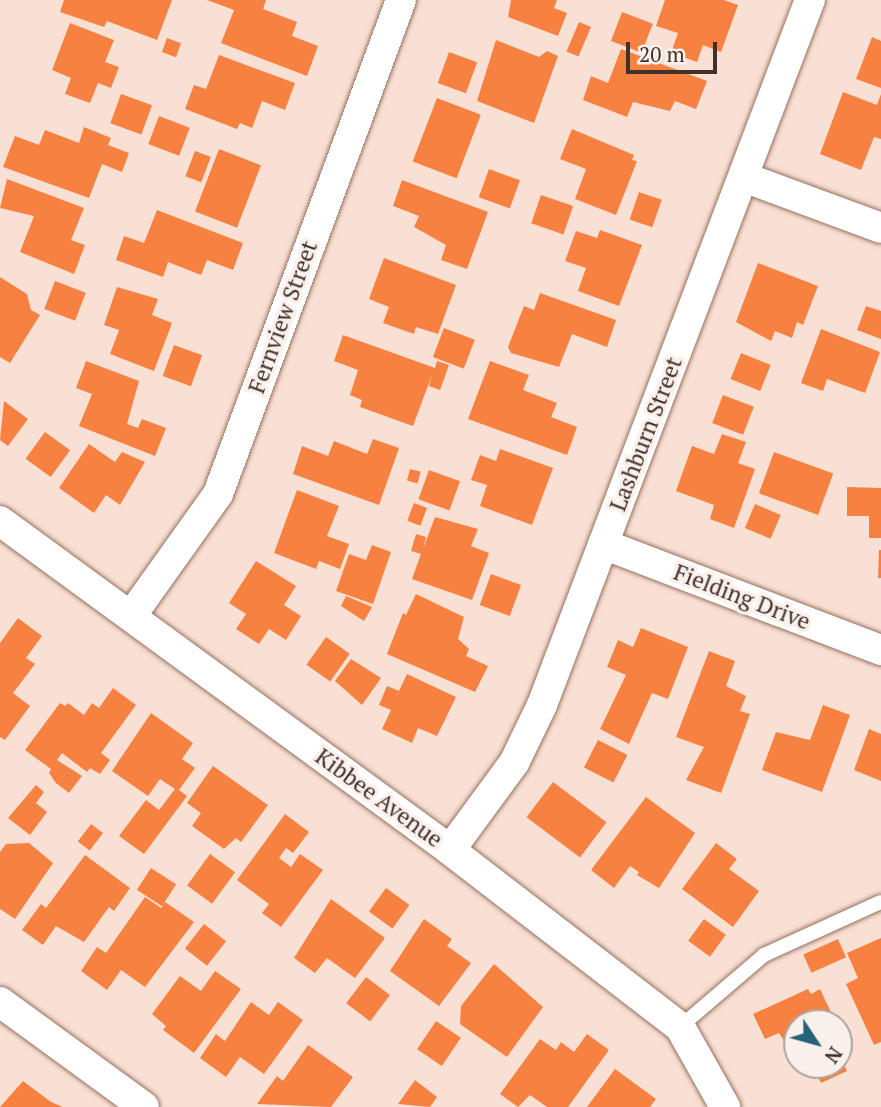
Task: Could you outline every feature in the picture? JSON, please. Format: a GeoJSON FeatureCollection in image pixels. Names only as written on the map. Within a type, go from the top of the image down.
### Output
{"type":"FeatureCollection","features":[{"type":"Feature","properties":{"kind":"street","name":"Fernview Street"},"geometry":{"type":"LineString","coordinates":[[131,616],[218,494],[401,0]]}},
{"type":"Feature","properties":{"kind":"street","name":"Lashburn Street"},"geometry":{"type":"LineString","coordinates":[[450,850],[514,763],[542,705],[746,178],[810,0]]}},
{"type":"Feature","properties":{"kind":"street"},"geometry":{"type":"LineString","coordinates":[[746,178],[881,228]]}},
{"type":"Feature","properties":{"kind":"street","name":"Kibbee Avenue"},"geometry":{"type":"LineString","coordinates":[[0,521],[450,850],[680,1027],[725,1107]]}},
{"type":"Feature","properties":{"kind":"street","name":"Fielding Drive"},"geometry":{"type":"LineString","coordinates":[[603,544],[881,650]]}},
{"type":"Feature","properties":{"kind":"street"},"geometry":{"type":"LineString","coordinates":[[0,1002],[144,1107]]}},
{"type":"Feature","properties":{"kind":"lane"},"geometry":{"type":"LineString","coordinates":[[680,1027],[764,955],[881,902]]}},
{"type":"Feature","properties":{"kind":"building"},"geometry":{"type":"Polygon","coordinates":[[[64,0],[172,0],[157,40],[107,21],[104,27],[60,12],[64,0]]]}},
{"type":"Feature","properties":{"kind":"building"},"geometry":{"type":"Polygon","coordinates":[[[207,0],[266,0],[263,9],[297,22],[292,36],[318,46],[307,76],[221,43],[234,10],[207,0]]]}},
{"type":"Feature","properties":{"kind":"building"},"geometry":{"type":"Polygon","coordinates":[[[511,0],[557,0],[554,8],[567,13],[558,36],[508,17],[511,0]]]}},
{"type":"Feature","properties":{"kind":"building"},"geometry":{"type":"Polygon","coordinates":[[[665,0],[724,0],[738,5],[721,52],[703,45],[697,62],[671,53],[678,33],[656,26],[665,0]]]}},
{"type":"Feature","properties":{"kind":"building"},"geometry":{"type":"Polygon","coordinates":[[[622,12],[653,24],[642,53],[611,41],[622,12]]]}},
{"type":"Feature","properties":{"kind":"building"},"geometry":{"type":"Polygon","coordinates":[[[579,22],[591,27],[578,57],[566,51],[579,22]]]}},
{"type":"Feature","properties":{"kind":"building"},"geometry":{"type":"Polygon","coordinates":[[[70,23],[114,40],[105,62],[119,67],[111,88],[98,83],[90,103],[65,94],[71,78],[52,70],[70,23]]]}},
{"type":"Feature","properties":{"kind":"building"},"geometry":{"type":"Polygon","coordinates":[[[872,37],[881,41],[881,88],[856,79],[872,37]]]}},
{"type":"Feature","properties":{"kind":"building"},"geometry":{"type":"Polygon","coordinates":[[[167,38],[181,43],[176,57],[162,52],[167,38]]]}},
{"type":"Feature","properties":{"kind":"building"},"geometry":{"type":"Polygon","coordinates":[[[496,40],[539,57],[547,51],[558,56],[534,123],[477,101],[496,40]]]}},
{"type":"Feature","properties":{"kind":"building"},"geometry":{"type":"Polygon","coordinates":[[[621,49],[707,81],[696,109],[675,101],[670,111],[633,102],[627,117],[583,100],[591,76],[608,83],[621,49]]]}},
{"type":"Feature","properties":{"kind":"building"},"geometry":{"type":"Polygon","coordinates":[[[449,52],[477,62],[466,93],[438,83],[449,52]]]}},
{"type":"Feature","properties":{"kind":"building"},"geometry":{"type":"Polygon","coordinates":[[[219,55],[295,83],[285,110],[262,101],[252,128],[240,123],[237,129],[185,109],[194,85],[206,89],[219,55]]]}},
{"type":"Feature","properties":{"kind":"building"},"geometry":{"type":"Polygon","coordinates":[[[843,92],[877,105],[881,94],[881,139],[874,137],[861,170],[820,154],[843,92]]]}},
{"type":"Feature","properties":{"kind":"building"},"geometry":{"type":"Polygon","coordinates":[[[121,94],[152,105],[141,134],[110,123],[121,94]]]}},
{"type":"Feature","properties":{"kind":"building"},"geometry":{"type":"Polygon","coordinates":[[[437,98],[481,115],[457,178],[413,161],[437,98]]]}},
{"type":"Feature","properties":{"kind":"building"},"geometry":{"type":"Polygon","coordinates":[[[159,116],[190,128],[179,156],[148,144],[159,116]]]}},
{"type":"Feature","properties":{"kind":"building"},"geometry":{"type":"Polygon","coordinates":[[[84,127],[111,138],[108,145],[129,153],[122,172],[102,164],[89,198],[3,167],[15,136],[39,145],[45,130],[79,143],[84,127]]]}},
{"type":"Feature","properties":{"kind":"building"},"geometry":{"type":"Polygon","coordinates":[[[572,129],[634,155],[632,160],[637,161],[616,215],[575,199],[586,169],[560,159],[572,129]]]}},
{"type":"Feature","properties":{"kind":"building"},"geometry":{"type":"Polygon","coordinates":[[[219,149],[261,165],[237,228],[195,212],[219,149]]]}},
{"type":"Feature","properties":{"kind":"building"},"geometry":{"type":"Polygon","coordinates":[[[195,151],[211,157],[201,182],[185,176],[195,151]]]}},
{"type":"Feature","properties":{"kind":"building"},"geometry":{"type":"Polygon","coordinates":[[[489,169],[520,180],[510,208],[479,197],[489,169]]]}},
{"type":"Feature","properties":{"kind":"building"},"geometry":{"type":"Polygon","coordinates":[[[7,179],[84,208],[71,240],[85,245],[74,274],[20,252],[34,216],[0,208],[7,179]]]}},
{"type":"Feature","properties":{"kind":"building"},"geometry":{"type":"Polygon","coordinates":[[[402,180],[488,212],[467,269],[441,260],[446,245],[414,227],[419,216],[393,206],[402,180]]]}},
{"type":"Feature","properties":{"kind":"building"},"geometry":{"type":"Polygon","coordinates":[[[639,192],[662,200],[652,227],[630,219],[639,192]]]}},
{"type":"Feature","properties":{"kind":"building"},"geometry":{"type":"Polygon","coordinates":[[[541,195],[573,206],[563,234],[531,223],[541,195]]]}},
{"type":"Feature","properties":{"kind":"building"},"geometry":{"type":"Polygon","coordinates":[[[157,210],[243,243],[233,270],[207,260],[201,275],[168,262],[163,277],[116,260],[124,236],[144,243],[157,210]]]}},
{"type":"Feature","properties":{"kind":"building"},"geometry":{"type":"Polygon","coordinates":[[[600,230],[642,245],[619,306],[578,291],[586,268],[565,261],[576,231],[597,238],[600,230]]]}},
{"type":"Feature","properties":{"kind":"building"},"geometry":{"type":"Polygon","coordinates":[[[384,258],[456,285],[438,334],[416,327],[414,334],[383,323],[389,307],[369,299],[384,258]]]}},
{"type":"Feature","properties":{"kind":"building"},"geometry":{"type":"Polygon","coordinates":[[[758,263],[818,286],[803,325],[797,322],[792,338],[775,331],[771,341],[736,322],[758,263]]]}},
{"type":"Feature","properties":{"kind":"building"},"geometry":{"type":"Polygon","coordinates":[[[0,277],[27,294],[31,310],[40,315],[10,363],[0,357],[0,277]]]}},
{"type":"Feature","properties":{"kind":"building"},"geometry":{"type":"Polygon","coordinates":[[[55,281],[86,293],[75,321],[44,309],[55,281]]]}},
{"type":"Feature","properties":{"kind":"building"},"geometry":{"type":"Polygon","coordinates":[[[117,287],[158,299],[152,315],[172,323],[154,371],[110,354],[119,330],[104,325],[117,287]]]}},
{"type":"Feature","properties":{"kind":"building"},"geometry":{"type":"Polygon","coordinates":[[[540,293],[616,320],[607,347],[572,334],[559,367],[511,353],[508,347],[524,306],[534,310],[540,293]]]}},
{"type":"Feature","properties":{"kind":"building"},"geometry":{"type":"Polygon","coordinates":[[[866,306],[881,311],[881,339],[857,330],[866,306]]]}},
{"type":"Feature","properties":{"kind":"building"},"geometry":{"type":"Polygon","coordinates":[[[444,328],[475,340],[464,369],[433,357],[444,328]]]}},
{"type":"Feature","properties":{"kind":"building"},"geometry":{"type":"Polygon","coordinates":[[[821,329],[880,352],[865,393],[827,379],[823,391],[801,383],[821,329]]]}},
{"type":"Feature","properties":{"kind":"building"},"geometry":{"type":"Polygon","coordinates":[[[343,335],[435,368],[437,361],[449,365],[440,390],[429,386],[432,375],[413,426],[360,407],[362,400],[350,395],[358,370],[334,361],[343,335]]]}},
{"type":"Feature","properties":{"kind":"building"},"geometry":{"type":"Polygon","coordinates":[[[174,345],[202,355],[191,386],[163,376],[174,345]]]}},
{"type":"Feature","properties":{"kind":"building"},"geometry":{"type":"Polygon","coordinates":[[[741,353],[771,365],[760,391],[731,379],[741,353]]]}},
{"type":"Feature","properties":{"kind":"building"},"geometry":{"type":"Polygon","coordinates":[[[86,361],[139,381],[127,424],[138,428],[142,419],[166,428],[155,456],[79,426],[92,394],[76,388],[86,361]]]}},
{"type":"Feature","properties":{"kind":"building"},"geometry":{"type":"Polygon","coordinates":[[[490,361],[529,375],[523,390],[557,403],[551,417],[577,427],[567,455],[468,419],[490,361]]]}},
{"type":"Feature","properties":{"kind":"building"},"geometry":{"type":"Polygon","coordinates":[[[723,395],[754,407],[743,435],[712,423],[723,395]]]}},
{"type":"Feature","properties":{"kind":"building"},"geometry":{"type":"Polygon","coordinates":[[[4,401],[28,419],[8,446],[0,440],[4,401]]]}},
{"type":"Feature","properties":{"kind":"building"},"geometry":{"type":"Polygon","coordinates":[[[45,432],[70,450],[51,477],[26,459],[45,432]]]}},
{"type":"Feature","properties":{"kind":"building"},"geometry":{"type":"Polygon","coordinates":[[[722,434],[746,442],[738,463],[755,469],[734,528],[710,519],[714,505],[676,491],[692,446],[714,454],[722,434]]]}},
{"type":"Feature","properties":{"kind":"building"},"geometry":{"type":"Polygon","coordinates":[[[373,439],[399,448],[379,505],[293,474],[302,446],[328,456],[334,441],[367,454],[373,439]]]}},
{"type":"Feature","properties":{"kind":"building"},"geometry":{"type":"Polygon","coordinates":[[[89,444],[115,462],[122,452],[145,462],[120,505],[106,495],[94,513],[59,488],[89,444]]]}},
{"type":"Feature","properties":{"kind":"building"},"geometry":{"type":"Polygon","coordinates":[[[500,449],[553,468],[532,525],[480,506],[487,485],[471,480],[480,455],[496,461],[500,449]]]}},
{"type":"Feature","properties":{"kind":"building"},"geometry":{"type":"Polygon","coordinates":[[[774,452],[833,474],[818,515],[759,493],[774,452]]]}},
{"type":"Feature","properties":{"kind":"building"},"geometry":{"type":"Polygon","coordinates":[[[410,469],[421,472],[418,483],[407,481],[410,469]]]}},
{"type":"Feature","properties":{"kind":"building"},"geometry":{"type":"Polygon","coordinates":[[[429,470],[460,481],[449,510],[418,499],[429,470]]]}},
{"type":"Feature","properties":{"kind":"building"},"geometry":{"type":"Polygon","coordinates":[[[847,487],[881,488],[881,538],[869,538],[869,516],[847,516],[847,487]]]}},
{"type":"Feature","properties":{"kind":"building"},"geometry":{"type":"Polygon","coordinates":[[[297,490],[339,506],[327,536],[349,544],[340,569],[319,561],[316,569],[274,553],[297,490]]]}},
{"type":"Feature","properties":{"kind":"building"},"geometry":{"type":"Polygon","coordinates":[[[414,503],[427,508],[420,526],[407,521],[414,503]]]}},
{"type":"Feature","properties":{"kind":"building"},"geometry":{"type":"Polygon","coordinates":[[[755,504],[781,515],[771,539],[745,528],[755,504]]]}},
{"type":"Feature","properties":{"kind":"building"},"geometry":{"type":"Polygon","coordinates":[[[435,517],[478,529],[471,546],[489,553],[472,600],[412,579],[421,554],[411,551],[416,534],[426,537],[423,549],[435,517]]]}},
{"type":"Feature","properties":{"kind":"building"},"geometry":{"type":"Polygon","coordinates":[[[372,545],[391,552],[373,604],[336,591],[349,554],[366,560],[372,545]]]}},
{"type":"Feature","properties":{"kind":"building"},"geometry":{"type":"Polygon","coordinates":[[[881,550],[881,578],[878,578],[881,550]]]}},
{"type":"Feature","properties":{"kind":"building"},"geometry":{"type":"Polygon","coordinates":[[[256,561],[296,586],[284,605],[301,616],[286,640],[269,629],[259,644],[236,629],[246,614],[229,603],[256,561]]]}},
{"type":"Feature","properties":{"kind":"building"},"geometry":{"type":"Polygon","coordinates":[[[491,574],[521,585],[510,616],[480,605],[491,574]]]}},
{"type":"Feature","properties":{"kind":"building"},"geometry":{"type":"Polygon","coordinates":[[[416,594],[464,617],[458,639],[469,649],[466,656],[488,666],[475,692],[387,654],[403,613],[406,615],[416,594]]]}},
{"type":"Feature","properties":{"kind":"building"},"geometry":{"type":"Polygon","coordinates":[[[346,596],[372,607],[364,621],[341,606],[346,596]]]}},
{"type":"Feature","properties":{"kind":"building"},"geometry":{"type":"Polygon","coordinates":[[[18,618],[42,636],[26,658],[35,664],[13,693],[30,706],[5,740],[0,737],[0,643],[18,618]]]}},
{"type":"Feature","properties":{"kind":"building"},"geometry":{"type":"Polygon","coordinates":[[[641,628],[688,647],[668,699],[652,693],[629,744],[600,729],[626,675],[607,667],[618,640],[633,647],[641,628]]]}},
{"type":"Feature","properties":{"kind":"building"},"geometry":{"type":"Polygon","coordinates":[[[326,637],[350,654],[330,681],[306,665],[326,637]]]}},
{"type":"Feature","properties":{"kind":"building"},"geometry":{"type":"Polygon","coordinates":[[[709,651],[735,661],[726,686],[746,696],[740,711],[750,714],[721,793],[686,780],[704,747],[676,737],[709,651]]]}},
{"type":"Feature","properties":{"kind":"building"},"geometry":{"type":"Polygon","coordinates":[[[351,659],[381,678],[362,705],[335,681],[351,659]]]}},
{"type":"Feature","properties":{"kind":"building"},"geometry":{"type":"Polygon","coordinates":[[[407,674],[456,697],[437,736],[418,728],[412,743],[382,729],[391,710],[379,705],[387,686],[399,691],[407,674]]]}},
{"type":"Feature","properties":{"kind":"building"},"geometry":{"type":"Polygon","coordinates":[[[113,688],[136,705],[101,753],[110,760],[100,774],[90,768],[87,772],[62,753],[57,760],[82,776],[69,793],[56,783],[49,773],[51,769],[25,750],[60,703],[65,706],[68,703],[84,715],[92,703],[99,708],[113,688]]]}},
{"type":"Feature","properties":{"kind":"building"},"geometry":{"type":"Polygon","coordinates":[[[823,705],[850,715],[822,792],[762,770],[776,732],[810,740],[823,705]]]}},
{"type":"Feature","properties":{"kind":"building"},"geometry":{"type":"Polygon","coordinates":[[[151,713],[193,743],[182,759],[195,768],[179,790],[187,796],[144,854],[119,836],[146,800],[159,810],[175,789],[160,779],[148,796],[112,771],[151,713]]]}},
{"type":"Feature","properties":{"kind":"building"},"geometry":{"type":"Polygon","coordinates":[[[869,729],[881,734],[881,781],[854,770],[869,729]]]}},
{"type":"Feature","properties":{"kind":"building"},"geometry":{"type":"Polygon","coordinates":[[[598,740],[627,755],[613,783],[584,768],[598,740]]]}},
{"type":"Feature","properties":{"kind":"building"},"geometry":{"type":"Polygon","coordinates":[[[213,766],[268,805],[241,842],[236,838],[224,849],[192,826],[201,813],[187,803],[213,766]]]}},
{"type":"Feature","properties":{"kind":"building"},"geometry":{"type":"Polygon","coordinates":[[[553,782],[607,822],[580,857],[527,817],[553,782]]]}},
{"type":"Feature","properties":{"kind":"building"},"geometry":{"type":"Polygon","coordinates":[[[36,785],[44,792],[36,803],[47,812],[30,835],[8,818],[36,785]]]}},
{"type":"Feature","properties":{"kind":"building"},"geometry":{"type":"Polygon","coordinates":[[[646,797],[695,833],[659,888],[637,875],[639,872],[630,866],[614,888],[591,870],[646,797]]]}},
{"type":"Feature","properties":{"kind":"building"},"geometry":{"type":"Polygon","coordinates":[[[285,814],[309,832],[293,853],[286,848],[279,858],[291,867],[300,854],[323,870],[281,927],[262,913],[269,904],[237,880],[285,814]]]}},
{"type":"Feature","properties":{"kind":"building"},"geometry":{"type":"Polygon","coordinates":[[[91,824],[103,833],[90,851],[78,842],[91,824]]]}},
{"type":"Feature","properties":{"kind":"building"},"geometry":{"type":"Polygon","coordinates":[[[29,843],[53,863],[15,919],[0,909],[0,852],[6,844],[29,843]]]}},
{"type":"Feature","properties":{"kind":"building"},"geometry":{"type":"Polygon","coordinates":[[[716,843],[737,859],[729,869],[759,891],[733,927],[682,889],[716,843]]]}},
{"type":"Feature","properties":{"kind":"building"},"geometry":{"type":"Polygon","coordinates":[[[210,854],[235,872],[212,904],[187,886],[210,854]]]}},
{"type":"Feature","properties":{"kind":"building"},"geometry":{"type":"Polygon","coordinates":[[[85,855],[130,888],[114,911],[109,907],[84,942],[56,926],[43,945],[22,930],[41,904],[46,908],[85,855]]]}},
{"type":"Feature","properties":{"kind":"building"},"geometry":{"type":"Polygon","coordinates":[[[151,868],[176,884],[162,906],[137,890],[151,868]]]}},
{"type":"Feature","properties":{"kind":"building"},"geometry":{"type":"Polygon","coordinates":[[[386,888],[409,905],[392,929],[369,911],[386,888]]]}},
{"type":"Feature","properties":{"kind":"building"},"geometry":{"type":"Polygon","coordinates":[[[145,897],[161,908],[165,902],[194,922],[145,987],[121,970],[107,990],[81,971],[97,947],[106,953],[145,897]]]}},
{"type":"Feature","properties":{"kind":"building"},"geometry":{"type":"Polygon","coordinates":[[[331,899],[385,938],[355,978],[327,958],[315,973],[294,958],[331,899]]]}},
{"type":"Feature","properties":{"kind":"building"},"geometry":{"type":"Polygon","coordinates":[[[424,919],[452,939],[447,946],[471,963],[439,1006],[390,971],[424,919]]]}},
{"type":"Feature","properties":{"kind":"building"},"geometry":{"type":"Polygon","coordinates":[[[704,919],[726,935],[710,957],[688,941],[704,919]]]}},
{"type":"Feature","properties":{"kind":"building"},"geometry":{"type":"Polygon","coordinates":[[[204,924],[226,941],[207,966],[185,948],[204,924]]]}},
{"type":"Feature","properties":{"kind":"building"},"geometry":{"type":"Polygon","coordinates":[[[881,938],[881,1042],[874,1045],[846,984],[858,978],[847,953],[881,938]]]}},
{"type":"Feature","properties":{"kind":"building"},"geometry":{"type":"Polygon","coordinates":[[[838,939],[846,957],[811,973],[803,954],[838,939]]]}},
{"type":"Feature","properties":{"kind":"building"},"geometry":{"type":"Polygon","coordinates":[[[494,964],[543,1007],[507,1057],[460,1024],[461,1006],[494,964]]]}},
{"type":"Feature","properties":{"kind":"building"},"geometry":{"type":"Polygon","coordinates":[[[215,971],[241,989],[194,1053],[163,1030],[166,1026],[152,1014],[180,976],[201,991],[215,971]]]}},
{"type":"Feature","properties":{"kind":"building"},"geometry":{"type":"Polygon","coordinates":[[[366,977],[390,995],[370,1021],[346,1003],[366,977]]]}},
{"type":"Feature","properties":{"kind":"building"},"geometry":{"type":"Polygon","coordinates":[[[808,989],[811,994],[820,989],[829,1009],[783,1009],[783,1039],[779,1033],[765,1039],[753,1014],[808,989]]]}},
{"type":"Feature","properties":{"kind":"building"},"geometry":{"type":"Polygon","coordinates":[[[251,1002],[269,1015],[278,1002],[303,1020],[264,1074],[240,1057],[226,1077],[200,1058],[216,1034],[225,1041],[251,1002]]]}},
{"type":"Feature","properties":{"kind":"building"},"geometry":{"type":"Polygon","coordinates":[[[436,1021],[461,1038],[442,1066],[417,1049],[436,1021]]]}},
{"type":"Feature","properties":{"kind":"building"},"geometry":{"type":"Polygon","coordinates":[[[587,1034],[609,1050],[568,1107],[547,1107],[530,1095],[518,1107],[500,1094],[540,1039],[556,1050],[561,1042],[574,1052],[587,1034]]]}},
{"type":"Feature","properties":{"kind":"building"},"geometry":{"type":"Polygon","coordinates":[[[308,1045],[353,1077],[331,1107],[257,1104],[277,1076],[283,1081],[308,1045]]]}},
{"type":"Feature","properties":{"kind":"building"},"geometry":{"type":"Polygon","coordinates":[[[615,1069],[656,1099],[650,1107],[587,1107],[615,1069]]]}},
{"type":"Feature","properties":{"kind":"building"},"geometry":{"type":"Polygon","coordinates":[[[415,1080],[437,1097],[430,1107],[398,1104],[415,1080]]]}},
{"type":"Feature","properties":{"kind":"building"},"geometry":{"type":"Polygon","coordinates":[[[23,1081],[51,1102],[63,1107],[0,1107],[23,1081]]]}}]}
